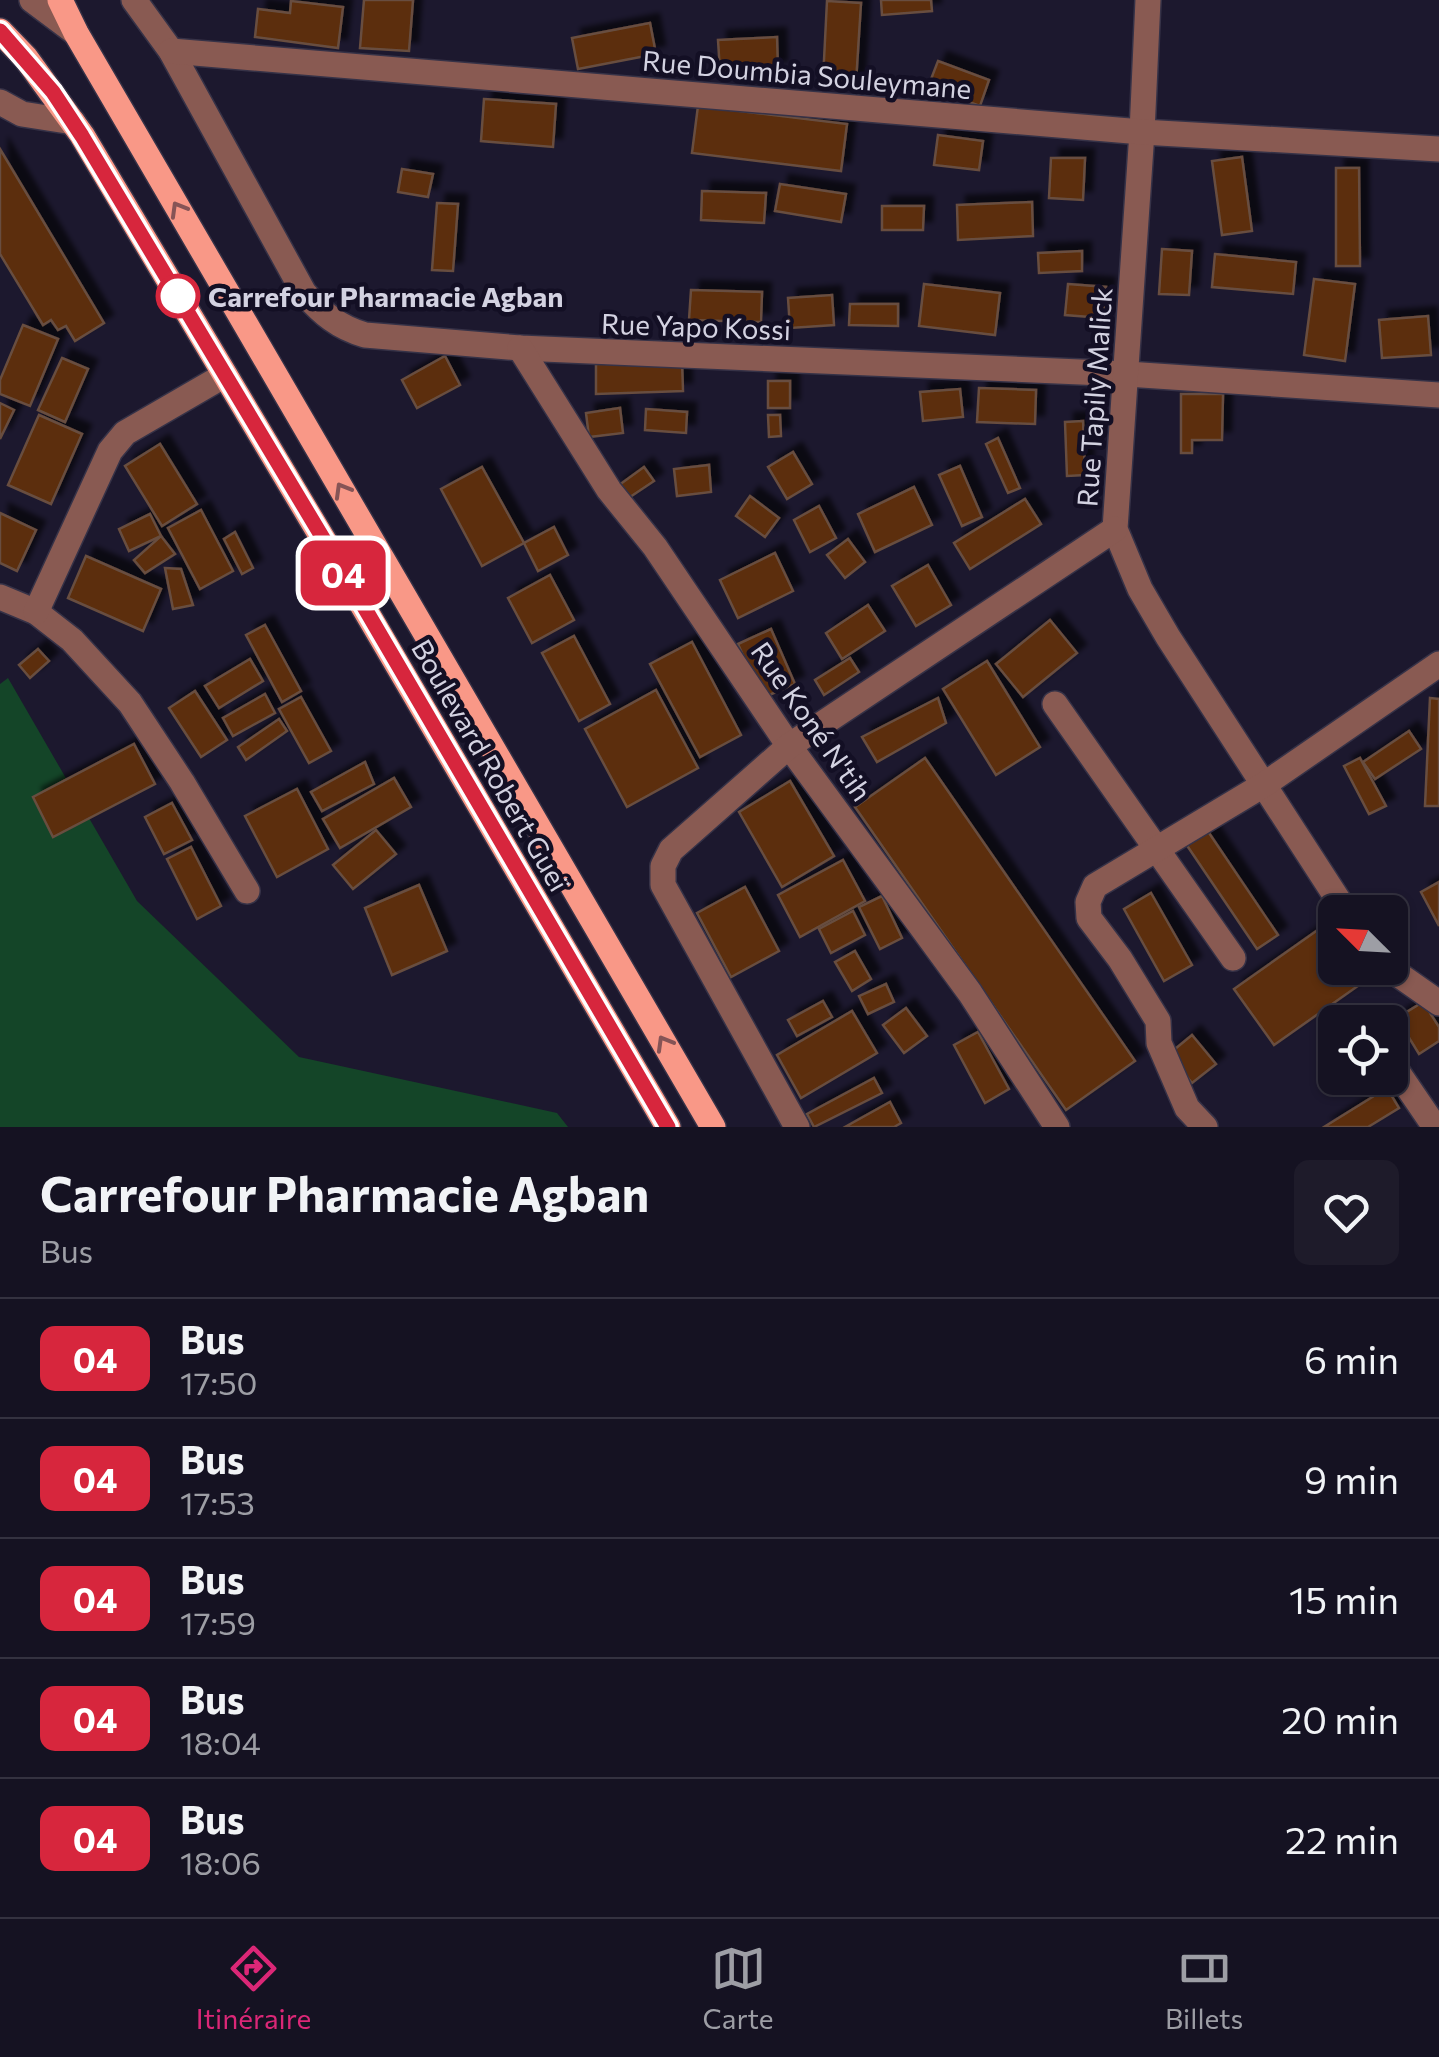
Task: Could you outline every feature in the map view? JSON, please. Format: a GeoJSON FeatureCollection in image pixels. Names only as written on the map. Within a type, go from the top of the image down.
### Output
{"type":"FeatureCollection","features":[{"type":"Feature","properties":{"kind":"main road","name":"Boulevard Robert Gueï"},"geometry":{"type":"LineString","coordinates":[[60,0],[713,1127]]}},
{"type":"Feature","properties":{"kind":"main road","name":"Boulevard Robert Gueï"},"geometry":{"type":"LineString","coordinates":[[1,32],[44,81],[72,122],[668,1127]]}},
{"type":"Feature","properties":{"kind":"street","name":"Boulevard Robert Gueï"},"geometry":{"type":"LineString","coordinates":[[32,0],[76,33]]}},
{"type":"Feature","properties":{"kind":"street","name":"Rue Yapo Kossi"},"geometry":{"type":"LineString","coordinates":[[134,0],[170,51],[304,292],[323,314],[343,328],[366,335],[520,348],[1127,374],[1439,395]]}},
{"type":"Feature","properties":{"kind":"street","name":"Rue Tapily Malick"},"geometry":{"type":"LineString","coordinates":[[1148,0],[1127,374],[1114,529],[1140,589],[1168,637],[1335,895]]}},
{"type":"Feature","properties":{"kind":"street","name":"Rue Doumbia Souleymane"},"geometry":{"type":"LineString","coordinates":[[170,51],[1142,132],[1439,149]]}},
{"type":"Feature","properties":{"kind":"street"},"geometry":{"type":"LineString","coordinates":[[0,102],[22,114],[72,122]]}},
{"type":"Feature","properties":{"kind":"street","name":"Rue Koné N'tih"},"geometry":{"type":"LineString","coordinates":[[520,348],[609,490],[654,547],[789,746],[970,993],[1057,1127]]}},
{"type":"Feature","properties":{"kind":"street"},"geometry":{"type":"LineString","coordinates":[[36,612],[110,450],[125,434],[225,375]]}},
{"type":"Feature","properties":{"kind":"street"},"geometry":{"type":"LineString","coordinates":[[797,1127],[663,885],[663,866],[672,850],[789,746],[1114,529]]}},
{"type":"Feature","properties":{"kind":"street"},"geometry":{"type":"LineString","coordinates":[[0,597],[36,612],[72,640],[130,702],[247,892]]}},
{"type":"Feature","properties":{"kind":"street"},"geometry":{"type":"LineString","coordinates":[[1205,1127],[1187,1108],[1159,1044],[1158,1021],[1120,958],[1089,918],[1088,902],[1095,886],[1265,784],[1439,664]]}},
{"type":"Feature","properties":{"kind":"street"},"geometry":{"type":"LineString","coordinates":[[1055,704],[1233,958]]}},
{"type":"Feature","properties":{"kind":"street"},"geometry":{"type":"LineString","coordinates":[[1408,982],[1439,1004]]}},
{"type":"Feature","properties":{"kind":"street"},"geometry":{"type":"LineString","coordinates":[[1408,1088],[1435,1127]]}},
{"type":"Feature","properties":{"kind":"green space"},"geometry":{"type":"Polygon","coordinates":[[[8,678],[137,901],[299,1057],[557,1113],[568,1127],[0,1127],[0,684],[8,678]]]}},
{"type":"Feature","properties":{"kind":"building"},"geometry":{"type":"Polygon","coordinates":[[[364,0],[413,0],[409,51],[360,48],[364,0]]]}},
{"type":"Feature","properties":{"kind":"building"},"geometry":{"type":"Polygon","coordinates":[[[881,0],[931,0],[932,11],[882,15],[881,0]]]}},
{"type":"Feature","properties":{"kind":"building"},"geometry":{"type":"Polygon","coordinates":[[[291,1],[343,7],[338,48],[255,37],[258,9],[290,13],[291,1]]]}},
{"type":"Feature","properties":{"kind":"building"},"geometry":{"type":"Polygon","coordinates":[[[827,1],[861,3],[856,82],[823,80],[827,1]]]}},
{"type":"Feature","properties":{"kind":"building"},"geometry":{"type":"Polygon","coordinates":[[[650,23],[656,54],[578,69],[572,38],[650,23]]]}},
{"type":"Feature","properties":{"kind":"building"},"geometry":{"type":"Polygon","coordinates":[[[777,37],[778,69],[720,71],[718,40],[777,37]]]}},
{"type":"Feature","properties":{"kind":"building"},"geometry":{"type":"Polygon","coordinates":[[[938,61],[989,80],[980,106],[928,87],[938,61]]]}},
{"type":"Feature","properties":{"kind":"building"},"geometry":{"type":"Polygon","coordinates":[[[484,99],[556,104],[553,147],[481,141],[484,99]]]}},
{"type":"Feature","properties":{"kind":"building"},"geometry":{"type":"Polygon","coordinates":[[[698,106],[847,124],[841,171],[692,153],[698,106]]]}},
{"type":"Feature","properties":{"kind":"building"},"geometry":{"type":"Polygon","coordinates":[[[938,135],[983,141],[979,170],[934,165],[938,135]]]}},
{"type":"Feature","properties":{"kind":"building"},"geometry":{"type":"Polygon","coordinates":[[[0,149],[104,323],[75,341],[66,326],[58,330],[51,320],[43,325],[0,254],[0,149]]]}},
{"type":"Feature","properties":{"kind":"building"},"geometry":{"type":"Polygon","coordinates":[[[1242,157],[1252,231],[1222,235],[1212,161],[1242,157]]]}},
{"type":"Feature","properties":{"kind":"building"},"geometry":{"type":"Polygon","coordinates":[[[1051,158],[1085,158],[1083,200],[1049,198],[1051,158]]]}},
{"type":"Feature","properties":{"kind":"building"},"geometry":{"type":"Polygon","coordinates":[[[1336,168],[1359,168],[1360,266],[1336,266],[1336,168]]]}},
{"type":"Feature","properties":{"kind":"building"},"geometry":{"type":"Polygon","coordinates":[[[402,169],[433,174],[428,197],[398,192],[402,169]]]}},
{"type":"Feature","properties":{"kind":"building"},"geometry":{"type":"Polygon","coordinates":[[[780,184],[846,194],[841,222],[775,211],[780,184]]]}},
{"type":"Feature","properties":{"kind":"building"},"geometry":{"type":"Polygon","coordinates":[[[702,191],[766,193],[764,223],[701,220],[702,191]]]}},
{"type":"Feature","properties":{"kind":"building"},"geometry":{"type":"Polygon","coordinates":[[[1032,202],[1033,236],[958,240],[957,205],[1032,202]]]}},
{"type":"Feature","properties":{"kind":"building"},"geometry":{"type":"Polygon","coordinates":[[[437,203],[458,204],[453,271],[432,270],[437,203]]]}},
{"type":"Feature","properties":{"kind":"building"},"geometry":{"type":"Polygon","coordinates":[[[882,206],[924,206],[923,230],[882,230],[882,206]]]}},
{"type":"Feature","properties":{"kind":"building"},"geometry":{"type":"Polygon","coordinates":[[[1162,249],[1192,251],[1189,295],[1159,294],[1162,249]]]}},
{"type":"Feature","properties":{"kind":"building"},"geometry":{"type":"Polygon","coordinates":[[[1082,251],[1082,271],[1039,273],[1038,253],[1082,251]]]}},
{"type":"Feature","properties":{"kind":"building"},"geometry":{"type":"Polygon","coordinates":[[[1215,254],[1296,262],[1293,294],[1212,287],[1215,254]]]}},
{"type":"Feature","properties":{"kind":"building"},"geometry":{"type":"Polygon","coordinates":[[[1314,279],[1355,284],[1345,361],[1304,355],[1314,279]]]}},
{"type":"Feature","properties":{"kind":"building"},"geometry":{"type":"Polygon","coordinates":[[[924,284],[1000,293],[995,335],[919,326],[924,284]]]}},
{"type":"Feature","properties":{"kind":"building"},"geometry":{"type":"Polygon","coordinates":[[[1068,284],[1106,287],[1103,318],[1065,315],[1068,284]]]}},
{"type":"Feature","properties":{"kind":"building"},"geometry":{"type":"Polygon","coordinates":[[[691,290],[762,292],[761,322],[689,320],[691,290]]]}},
{"type":"Feature","properties":{"kind":"building"},"geometry":{"type":"Polygon","coordinates":[[[832,295],[834,325],[790,328],[788,298],[832,295]]]}},
{"type":"Feature","properties":{"kind":"building"},"geometry":{"type":"Polygon","coordinates":[[[850,304],[898,304],[898,326],[849,325],[850,304]]]}},
{"type":"Feature","properties":{"kind":"building"},"geometry":{"type":"Polygon","coordinates":[[[1428,316],[1431,355],[1382,358],[1379,320],[1428,316]]]}},
{"type":"Feature","properties":{"kind":"building"},"geometry":{"type":"Polygon","coordinates":[[[23,325],[58,339],[30,406],[0,394],[0,380],[23,325]]]}},
{"type":"Feature","properties":{"kind":"building"},"geometry":{"type":"Polygon","coordinates":[[[445,356],[460,385],[417,408],[402,380],[445,356]]]}},
{"type":"Feature","properties":{"kind":"building"},"geometry":{"type":"Polygon","coordinates":[[[62,358],[88,369],[65,422],[38,410],[62,358]]]}},
{"type":"Feature","properties":{"kind":"building"},"geometry":{"type":"Polygon","coordinates":[[[682,361],[683,391],[596,394],[596,364],[682,361]]]}},
{"type":"Feature","properties":{"kind":"building"},"geometry":{"type":"Polygon","coordinates":[[[768,381],[790,381],[790,408],[768,408],[768,381]]]}},
{"type":"Feature","properties":{"kind":"building"},"geometry":{"type":"Polygon","coordinates":[[[979,388],[1036,390],[1035,424],[977,422],[979,388]]]}},
{"type":"Feature","properties":{"kind":"building"},"geometry":{"type":"Polygon","coordinates":[[[960,389],[963,417],[923,421],[920,392],[960,389]]]}},
{"type":"Feature","properties":{"kind":"building"},"geometry":{"type":"Polygon","coordinates":[[[1181,394],[1223,394],[1222,440],[1192,440],[1192,453],[1181,453],[1181,394]]]}},
{"type":"Feature","properties":{"kind":"building"},"geometry":{"type":"Polygon","coordinates":[[[0,403],[14,410],[0,439],[0,403]]]}},
{"type":"Feature","properties":{"kind":"building"},"geometry":{"type":"Polygon","coordinates":[[[620,408],[623,433],[589,437],[586,413],[620,408]]]}},
{"type":"Feature","properties":{"kind":"building"},"geometry":{"type":"Polygon","coordinates":[[[646,409],[687,412],[686,433],[645,430],[646,409]]]}},
{"type":"Feature","properties":{"kind":"building"},"geometry":{"type":"Polygon","coordinates":[[[39,415],[82,434],[51,504],[8,485],[39,415]]]}},
{"type":"Feature","properties":{"kind":"building"},"geometry":{"type":"Polygon","coordinates":[[[768,415],[780,415],[781,436],[769,437],[768,415]]]}},
{"type":"Feature","properties":{"kind":"building"},"geometry":{"type":"Polygon","coordinates":[[[1083,421],[1085,475],[1067,476],[1065,422],[1083,421]]]}},
{"type":"Feature","properties":{"kind":"building"},"geometry":{"type":"Polygon","coordinates":[[[998,438],[1020,488],[1008,493],[986,444],[998,438]]]}},
{"type":"Feature","properties":{"kind":"building"},"geometry":{"type":"Polygon","coordinates":[[[160,444],[197,504],[162,526],[125,466],[160,444]]]}},
{"type":"Feature","properties":{"kind":"building"},"geometry":{"type":"Polygon","coordinates":[[[793,452],[812,484],[787,499],[768,467],[793,452]]]}},
{"type":"Feature","properties":{"kind":"building"},"geometry":{"type":"Polygon","coordinates":[[[709,465],[711,492],[677,496],[674,469],[709,465]]]}},
{"type":"Feature","properties":{"kind":"building"},"geometry":{"type":"Polygon","coordinates":[[[960,466],[982,517],[962,526],[939,475],[960,466]]]}},
{"type":"Feature","properties":{"kind":"building"},"geometry":{"type":"Polygon","coordinates":[[[482,467],[524,543],[482,566],[441,489],[482,467]]]}},
{"type":"Feature","properties":{"kind":"building"},"geometry":{"type":"Polygon","coordinates":[[[644,467],[654,481],[624,501],[615,488],[644,467]]]}},
{"type":"Feature","properties":{"kind":"building"},"geometry":{"type":"Polygon","coordinates":[[[914,487],[932,525],[875,552],[858,514],[914,487]]]}},
{"type":"Feature","properties":{"kind":"building"},"geometry":{"type":"Polygon","coordinates":[[[750,496],[779,518],[765,537],[736,516],[750,496]]]}},
{"type":"Feature","properties":{"kind":"building"},"geometry":{"type":"Polygon","coordinates":[[[1025,499],[1041,524],[970,569],[954,543],[1025,499]]]}},
{"type":"Feature","properties":{"kind":"building"},"geometry":{"type":"Polygon","coordinates":[[[819,506],[836,538],[810,552],[794,520],[819,506]]]}},
{"type":"Feature","properties":{"kind":"building"},"geometry":{"type":"Polygon","coordinates":[[[201,510],[233,571],[200,589],[168,528],[201,510]]]}},
{"type":"Feature","properties":{"kind":"building"},"geometry":{"type":"Polygon","coordinates":[[[0,513],[36,530],[17,571],[0,563],[0,513]]]}},
{"type":"Feature","properties":{"kind":"building"},"geometry":{"type":"Polygon","coordinates":[[[150,514],[161,536],[129,551],[119,529],[150,514]]]}},
{"type":"Feature","properties":{"kind":"building"},"geometry":{"type":"Polygon","coordinates":[[[554,527],[568,555],[538,571],[524,543],[554,527]]]}},
{"type":"Feature","properties":{"kind":"building"},"geometry":{"type":"Polygon","coordinates":[[[235,532],[253,568],[242,574],[224,539],[235,532]]]}},
{"type":"Feature","properties":{"kind":"building"},"geometry":{"type":"Polygon","coordinates":[[[161,536],[175,554],[145,573],[134,560],[161,536]]]}},
{"type":"Feature","properties":{"kind":"building"},"geometry":{"type":"Polygon","coordinates":[[[848,539],[865,562],[845,578],[827,555],[848,539]]]}},
{"type":"Feature","properties":{"kind":"building"},"geometry":{"type":"Polygon","coordinates":[[[775,553],[793,591],[738,618],[720,580],[775,553]]]}},
{"type":"Feature","properties":{"kind":"building"},"geometry":{"type":"Polygon","coordinates":[[[86,556],[161,589],[143,631],[68,598],[86,556]]]}},
{"type":"Feature","properties":{"kind":"building"},"geometry":{"type":"Polygon","coordinates":[[[928,565],[951,605],[916,626],[892,586],[928,565]]]}},
{"type":"Feature","properties":{"kind":"building"},"geometry":{"type":"Polygon","coordinates":[[[165,568],[181,569],[193,605],[173,609],[165,568]]]}},
{"type":"Feature","properties":{"kind":"building"},"geometry":{"type":"Polygon","coordinates":[[[550,575],[574,620],[532,643],[508,598],[550,575]]]}},
{"type":"Feature","properties":{"kind":"building"},"geometry":{"type":"Polygon","coordinates":[[[868,605],[885,631],[842,659],[826,633],[868,605]]]}},
{"type":"Feature","properties":{"kind":"building"},"geometry":{"type":"Polygon","coordinates":[[[1050,620],[1077,653],[1023,697],[996,664],[1050,620]]]}},
{"type":"Feature","properties":{"kind":"building"},"geometry":{"type":"Polygon","coordinates":[[[265,625],[301,691],[282,702],[246,635],[265,625]]]}},
{"type":"Feature","properties":{"kind":"building"},"geometry":{"type":"Polygon","coordinates":[[[771,629],[795,684],[762,698],[738,644],[771,629]]]}},
{"type":"Feature","properties":{"kind":"building"},"geometry":{"type":"Polygon","coordinates":[[[574,636],[610,704],[579,721],[542,653],[574,636]]]}},
{"type":"Feature","properties":{"kind":"building"},"geometry":{"type":"Polygon","coordinates":[[[692,642],[741,735],[700,757],[650,664],[692,642]]]}},
{"type":"Feature","properties":{"kind":"building"},"geometry":{"type":"Polygon","coordinates":[[[38,649],[49,661],[30,678],[19,665],[38,649]]]}},
{"type":"Feature","properties":{"kind":"building"},"geometry":{"type":"Polygon","coordinates":[[[850,658],[859,672],[824,695],[815,680],[850,658]]]}},
{"type":"Feature","properties":{"kind":"building"},"geometry":{"type":"Polygon","coordinates":[[[250,659],[263,681],[219,708],[205,686],[250,659]]]}},
{"type":"Feature","properties":{"kind":"building"},"geometry":{"type":"Polygon","coordinates":[[[987,661],[1040,747],[996,775],[943,689],[987,661]]]}},
{"type":"Feature","properties":{"kind":"building"},"geometry":{"type":"Polygon","coordinates":[[[656,690],[698,768],[627,807],[585,729],[656,690]]]}},
{"type":"Feature","properties":{"kind":"building"},"geometry":{"type":"Polygon","coordinates":[[[195,691],[227,740],[201,757],[169,708],[195,691]]]}},
{"type":"Feature","properties":{"kind":"building"},"geometry":{"type":"Polygon","coordinates":[[[265,694],[275,713],[233,736],[223,718],[265,694]]]}},
{"type":"Feature","properties":{"kind":"building"},"geometry":{"type":"Polygon","coordinates":[[[301,697],[331,751],[309,763],[279,709],[301,697]]]}},
{"type":"Feature","properties":{"kind":"building"},"geometry":{"type":"Polygon","coordinates":[[[938,698],[946,723],[877,762],[862,737],[938,698]]]}},
{"type":"Feature","properties":{"kind":"building"},"geometry":{"type":"Polygon","coordinates":[[[1430,698],[1439,699],[1439,806],[1425,806],[1430,698]]]}},
{"type":"Feature","properties":{"kind":"building"},"geometry":{"type":"Polygon","coordinates":[[[279,719],[287,731],[246,760],[238,747],[279,719]]]}},
{"type":"Feature","properties":{"kind":"building"},"geometry":{"type":"Polygon","coordinates":[[[1409,731],[1421,749],[1375,779],[1363,762],[1409,731]]]}},
{"type":"Feature","properties":{"kind":"building"},"geometry":{"type":"Polygon","coordinates":[[[134,744],[155,784],[53,837],[33,797],[134,744]]]}},
{"type":"Feature","properties":{"kind":"building"},"geometry":{"type":"Polygon","coordinates":[[[925,758],[1135,1061],[1066,1110],[855,807],[925,758]]]}},
{"type":"Feature","properties":{"kind":"building"},"geometry":{"type":"Polygon","coordinates":[[[1360,758],[1386,806],[1369,814],[1344,766],[1360,758]]]}},
{"type":"Feature","properties":{"kind":"building"},"geometry":{"type":"Polygon","coordinates":[[[365,762],[374,784],[322,811],[311,792],[365,762]]]}},
{"type":"Feature","properties":{"kind":"building"},"geometry":{"type":"Polygon","coordinates":[[[394,778],[411,807],[340,848],[323,819],[394,778]]]}},
{"type":"Feature","properties":{"kind":"building"},"geometry":{"type":"Polygon","coordinates":[[[790,781],[834,856],[782,887],[739,812],[790,781]]]}},
{"type":"Feature","properties":{"kind":"building"},"geometry":{"type":"Polygon","coordinates":[[[297,789],[328,849],[277,877],[245,816],[297,789]]]}},
{"type":"Feature","properties":{"kind":"building"},"geometry":{"type":"Polygon","coordinates":[[[172,803],[192,840],[164,854],[145,817],[172,803]]]}},
{"type":"Feature","properties":{"kind":"building"},"geometry":{"type":"Polygon","coordinates":[[[1205,827],[1278,935],[1257,949],[1184,841],[1205,827]]]}},
{"type":"Feature","properties":{"kind":"building"},"geometry":{"type":"Polygon","coordinates":[[[376,830],[396,854],[353,889],[333,865],[376,830]]]}},
{"type":"Feature","properties":{"kind":"building"},"geometry":{"type":"Polygon","coordinates":[[[191,847],[221,906],[197,919],[167,859],[191,847]]]}},
{"type":"Feature","properties":{"kind":"building"},"geometry":{"type":"Polygon","coordinates":[[[843,860],[865,901],[800,937],[778,895],[843,860]]]}},
{"type":"Feature","properties":{"kind":"building"},"geometry":{"type":"Polygon","coordinates":[[[1439,882],[1439,926],[1421,892],[1439,882]]]}},
{"type":"Feature","properties":{"kind":"building"},"geometry":{"type":"Polygon","coordinates":[[[419,885],[447,951],[392,975],[365,908],[419,885]]]}},
{"type":"Feature","properties":{"kind":"building"},"geometry":{"type":"Polygon","coordinates":[[[745,887],[779,951],[731,977],[697,913],[745,887]]]}},
{"type":"Feature","properties":{"kind":"building"},"geometry":{"type":"Polygon","coordinates":[[[1151,893],[1192,965],[1164,981],[1124,909],[1151,893]]]}},
{"type":"Feature","properties":{"kind":"building"},"geometry":{"type":"Polygon","coordinates":[[[882,896],[902,938],[880,949],[859,907],[882,896]]]}},
{"type":"Feature","properties":{"kind":"building"},"geometry":{"type":"Polygon","coordinates":[[[853,911],[865,935],[831,953],[819,929],[853,911]]]}},
{"type":"Feature","properties":{"kind":"building"},"geometry":{"type":"Polygon","coordinates":[[[1318,930],[1318,985],[1359,985],[1331,1005],[1318,1005],[1318,1014],[1274,1045],[1234,989],[1318,930]]]}},
{"type":"Feature","properties":{"kind":"building"},"geometry":{"type":"Polygon","coordinates":[[[855,951],[871,979],[852,991],[835,962],[855,951]]]}},
{"type":"Feature","properties":{"kind":"building"},"geometry":{"type":"Polygon","coordinates":[[[886,984],[894,1002],[868,1014],[859,996],[886,984]]]}},
{"type":"Feature","properties":{"kind":"building"},"geometry":{"type":"Polygon","coordinates":[[[823,1001],[832,1017],[797,1036],[788,1020],[823,1001]]]}},
{"type":"Feature","properties":{"kind":"building"},"geometry":{"type":"Polygon","coordinates":[[[1423,1002],[1439,1027],[1439,1041],[1419,1054],[1408,1036],[1408,1011],[1423,1002]]]}},
{"type":"Feature","properties":{"kind":"building"},"geometry":{"type":"Polygon","coordinates":[[[906,1008],[927,1036],[904,1053],[883,1025],[906,1008]]]}},
{"type":"Feature","properties":{"kind":"building"},"geometry":{"type":"Polygon","coordinates":[[[852,1011],[877,1053],[801,1098],[777,1055],[852,1011]]]}},
{"type":"Feature","properties":{"kind":"building"},"geometry":{"type":"Polygon","coordinates":[[[978,1032],[1009,1089],[985,1103],[954,1045],[978,1032]]]}},
{"type":"Feature","properties":{"kind":"building"},"geometry":{"type":"Polygon","coordinates":[[[1192,1035],[1216,1064],[1192,1083],[1169,1054],[1192,1035]]]}},
{"type":"Feature","properties":{"kind":"building"},"geometry":{"type":"Polygon","coordinates":[[[874,1078],[882,1093],[814,1127],[807,1114],[874,1078]]]}},
{"type":"Feature","properties":{"kind":"building"},"geometry":{"type":"Polygon","coordinates":[[[1376,1095],[1391,1095],[1399,1108],[1368,1127],[1324,1127],[1376,1095]]]}},
{"type":"Feature","properties":{"kind":"building"},"geometry":{"type":"Polygon","coordinates":[[[890,1102],[901,1123],[894,1127],[845,1127],[890,1102]]]}},
{"type":"Feature","properties":{"kind":"bus line","name":"04"},"geometry":{"type":"LineString","coordinates":[[0,31],[53,92],[82,136],[360,600],[668,1127]]}},
{"type":"Feature","properties":{"kind":"place","name":"Carrefour Pharmacie Agban"},"geometry":{"type":"Point","coordinates":[178,296]}}]}
